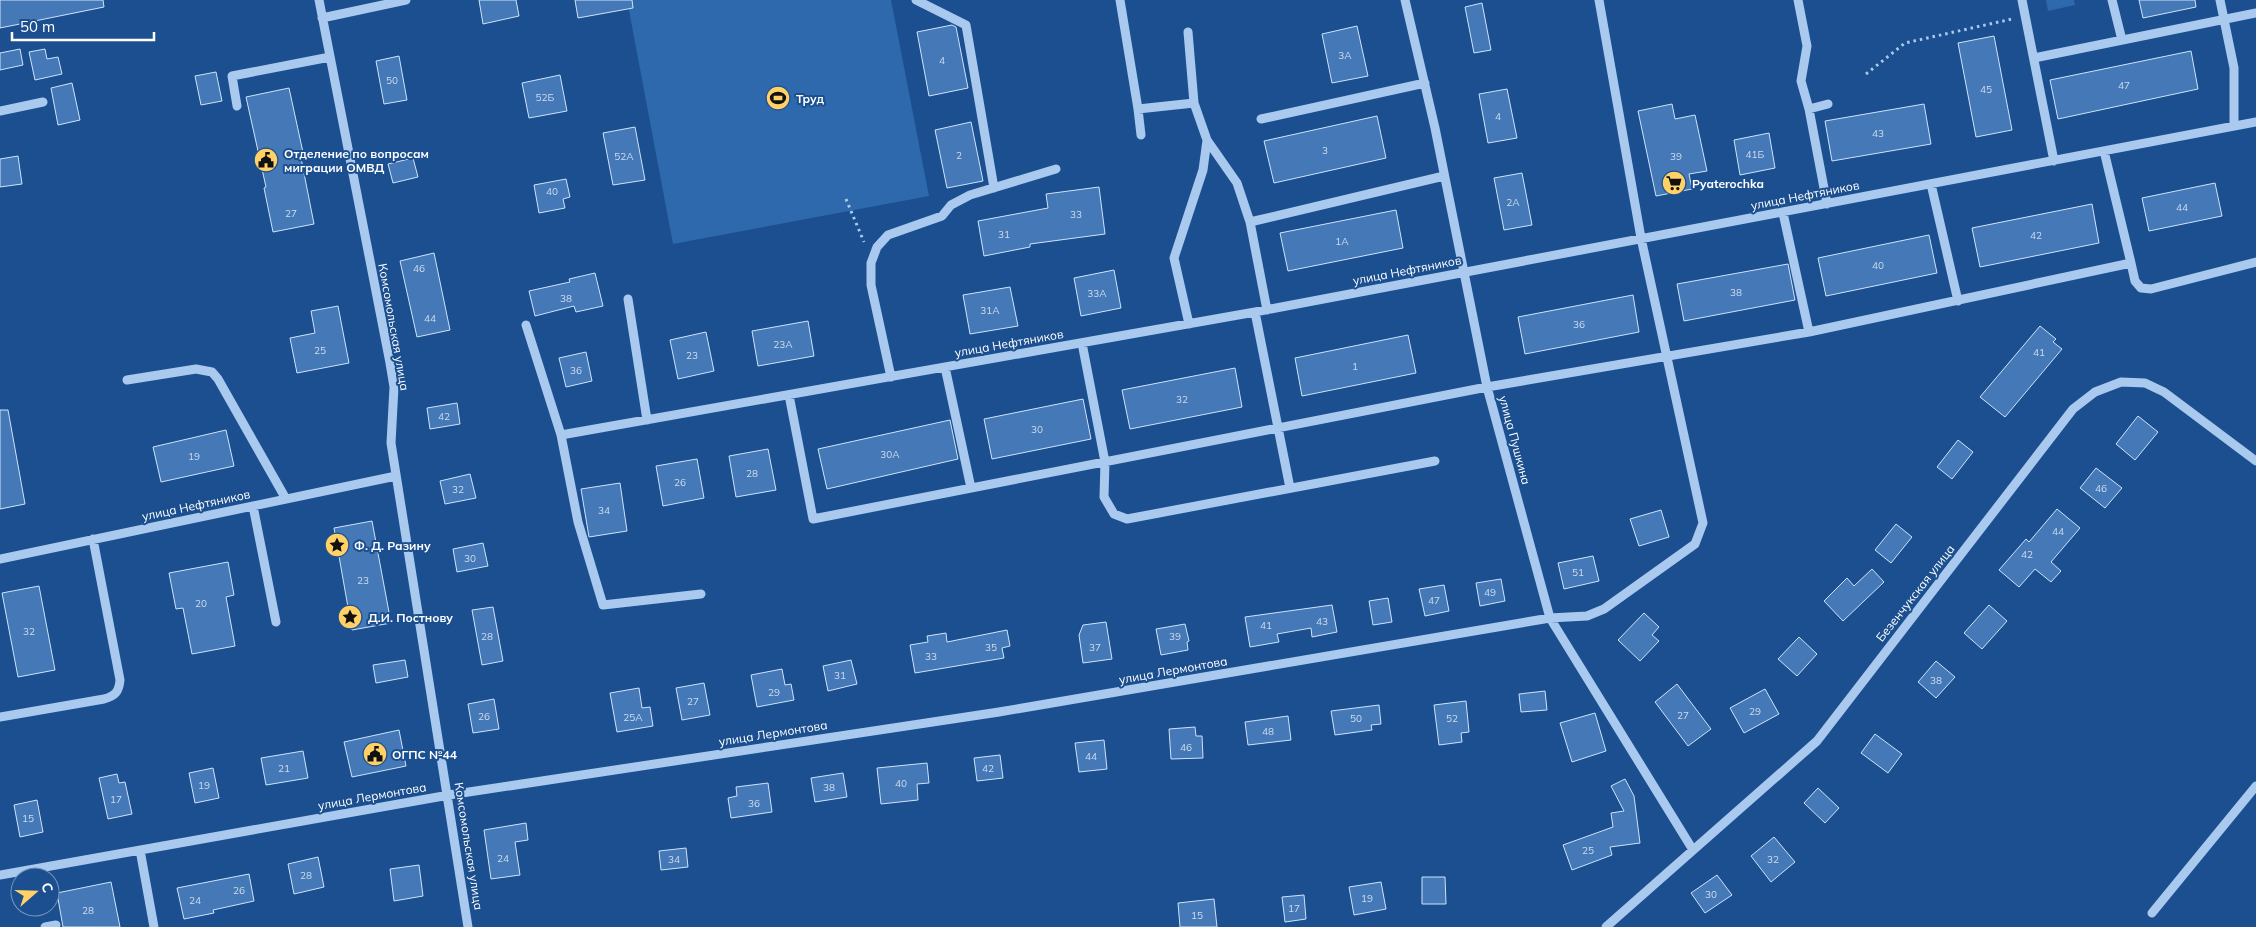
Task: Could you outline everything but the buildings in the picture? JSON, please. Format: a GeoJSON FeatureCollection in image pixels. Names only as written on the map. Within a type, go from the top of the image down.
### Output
{"type":"FeatureCollection","features":[{"type":"Feature","properties":{"kind":"street","name":"Комсомольская улица"},"geometry":{"type":"LineString","coordinates":[[319,0],[394,387],[391,443],[449,795],[468,927]]}},
{"type":"Feature","properties":{"kind":"street"},"geometry":{"type":"LineString","coordinates":[[322,18],[406,0]]}},
{"type":"Feature","properties":{"kind":"street"},"geometry":{"type":"LineString","coordinates":[[916,0],[966,25],[994,188]]}},
{"type":"Feature","properties":{"kind":"street"},"geometry":{"type":"LineString","coordinates":[[1120,0],[1141,135]]}},
{"type":"Feature","properties":{"kind":"street","name":"улица Пушкина"},"geometry":{"type":"LineString","coordinates":[[1405,0],[1425,83],[1488,387],[1550,618],[1693,850]]}},
{"type":"Feature","properties":{"kind":"street","name":"улица Лермонтова"},"geometry":{"type":"LineString","coordinates":[[0,874],[449,795],[1000,712],[1550,618],[1587,616],[1604,609],[1695,544],[1703,522],[1641,238],[1599,0]]}},
{"type":"Feature","properties":{"kind":"street"},"geometry":{"type":"LineString","coordinates":[[1798,0],[1807,46],[1801,81],[1809,109],[1827,204]]}},
{"type":"Feature","properties":{"kind":"street"},"geometry":{"type":"LineString","coordinates":[[2022,0],[2054,161]]}},
{"type":"Feature","properties":{"kind":"street"},"geometry":{"type":"LineString","coordinates":[[2112,0],[2122,40]]}},
{"type":"Feature","properties":{"kind":"street"},"geometry":{"type":"LineString","coordinates":[[2220,0],[2234,68],[2234,126]]}},
{"type":"Feature","properties":{"kind":"street"},"geometry":{"type":"LineString","coordinates":[[2034,58],[2256,13]]}},
{"type":"Feature","properties":{"kind":"street"},"geometry":{"type":"LineString","coordinates":[[1188,32],[1194,103],[1206,140],[1237,183],[1250,222],[1267,310]]}},
{"type":"Feature","properties":{"kind":"street"},"geometry":{"type":"LineString","coordinates":[[237,106],[232,76],[330,57]]}},
{"type":"Feature","properties":{"kind":"street"},"geometry":{"type":"LineString","coordinates":[[1262,119],[1425,83]]}},
{"type":"Feature","properties":{"kind":"street"},"geometry":{"type":"LineString","coordinates":[[0,111],[43,102]]}},
{"type":"Feature","properties":{"kind":"street"},"geometry":{"type":"LineString","coordinates":[[1138,109],[1194,103]]}},
{"type":"Feature","properties":{"kind":"street"},"geometry":{"type":"LineString","coordinates":[[1809,109],[1828,104]]}},
{"type":"Feature","properties":{"kind":"street","name":"улица Нефтяников"},"geometry":{"type":"LineString","coordinates":[[561,435],[1267,310],[1463,271],[1783,213],[2256,122]]}},
{"type":"Feature","properties":{"kind":"street"},"geometry":{"type":"LineString","coordinates":[[1189,324],[1174,258],[1203,170],[1206,140]]}},
{"type":"Feature","properties":{"kind":"street"},"geometry":{"type":"LineString","coordinates":[[2104,151],[2130,263],[2135,281],[2140,288],[2151,288],[2256,262]]}},
{"type":"Feature","properties":{"kind":"street"},"geometry":{"type":"LineString","coordinates":[[891,377],[871,285],[871,263],[877,247],[888,235],[942,216],[950,205],[970,195],[1056,169]]}},
{"type":"Feature","properties":{"kind":"street"},"geometry":{"type":"LineString","coordinates":[[1250,222],[1444,176]]}},
{"type":"Feature","properties":{"kind":"street"},"geometry":{"type":"LineString","coordinates":[[1931,184],[1958,301]]}},
{"type":"Feature","properties":{"kind":"street"},"geometry":{"type":"LineString","coordinates":[[1783,213],[1808,332]]}},
{"type":"Feature","properties":{"kind":"street"},"geometry":{"type":"LineString","coordinates":[[789,395],[813,519],[1488,387],[1666,358],[1808,332],[2130,263]]}},
{"type":"Feature","properties":{"kind":"street"},"geometry":{"type":"LineString","coordinates":[[628,299],[647,420]]}},
{"type":"Feature","properties":{"kind":"street"},"geometry":{"type":"LineString","coordinates":[[1255,312],[1290,488]]}},
{"type":"Feature","properties":{"kind":"street"},"geometry":{"type":"LineString","coordinates":[[526,325],[561,435],[578,522],[603,605],[701,594]]}},
{"type":"Feature","properties":{"kind":"street"},"geometry":{"type":"LineString","coordinates":[[1082,343],[1105,462],[1104,497],[1114,514],[1127,519],[1435,461]]}},
{"type":"Feature","properties":{"kind":"street"},"geometry":{"type":"LineString","coordinates":[[945,367],[972,488]]}},
{"type":"Feature","properties":{"kind":"street"},"geometry":{"type":"LineString","coordinates":[[127,380],[196,369],[212,372],[218,379],[286,499]]}},
{"type":"Feature","properties":{"kind":"street","name":"Безенчукская улица"},"geometry":{"type":"LineString","coordinates":[[1606,927],[1816,741],[2073,409],[2095,392],[2122,382],[2145,383],[2164,392],[2256,461]]}},
{"type":"Feature","properties":{"kind":"street","name":"улица Нефтяников"},"geometry":{"type":"LineString","coordinates":[[0,559],[396,476]]}},
{"type":"Feature","properties":{"kind":"street"},"geometry":{"type":"LineString","coordinates":[[253,506],[276,622]]}},
{"type":"Feature","properties":{"kind":"street"},"geometry":{"type":"LineString","coordinates":[[0,717],[104,699],[114,696],[119,689],[120,680],[93,540]]}},
{"type":"Feature","properties":{"kind":"street"},"geometry":{"type":"LineString","coordinates":[[2152,913],[2256,786]]}},
{"type":"Feature","properties":{"kind":"street"},"geometry":{"type":"LineString","coordinates":[[140,850],[154,927]]}},
{"type":"Feature","properties":{"kind":"street"},"geometry":{"type":"LineString","coordinates":[[44,927],[56,925]]}},
{"type":"Feature","properties":{"kind":"path"},"geometry":{"type":"LineString","coordinates":[[1866,74],[1906,43],[2025,17]]}},
{"type":"Feature","properties":{"kind":"path"},"geometry":{"type":"LineString","coordinates":[[846,199],[858,223],[871,263]]}},
{"type":"Feature","properties":{"kind":"shaded area","name":"Труд"},"geometry":{"type":"Polygon","coordinates":[[[627,0],[891,0],[929,196],[673,244],[627,0]]]}},
{"type":"Feature","properties":{"kind":"shaded area"},"geometry":{"type":"Polygon","coordinates":[[[2046,0],[2074,0],[2075,5],[2048,11],[2046,0]]]}},
{"type":"Feature","properties":{"kind":"place","name":"Труд"},"geometry":{"type":"Point","coordinates":[778,98]}},
{"type":"Feature","properties":{"kind":"place","name":"Отделение по вопросам миграции ОМВД"},"geometry":{"type":"Point","coordinates":[266,160]}},
{"type":"Feature","properties":{"kind":"place","name":"Pyaterochka"},"geometry":{"type":"Point","coordinates":[1674,183]}},
{"type":"Feature","properties":{"kind":"place","name":"Ф. Д. Разину"},"geometry":{"type":"Point","coordinates":[337,545]}},
{"type":"Feature","properties":{"kind":"place","name":"Д.И. Постнову"},"geometry":{"type":"Point","coordinates":[350,617]}},
{"type":"Feature","properties":{"kind":"place","name":"ОГПС №44"},"geometry":{"type":"Point","coordinates":[375,754]}}]}
